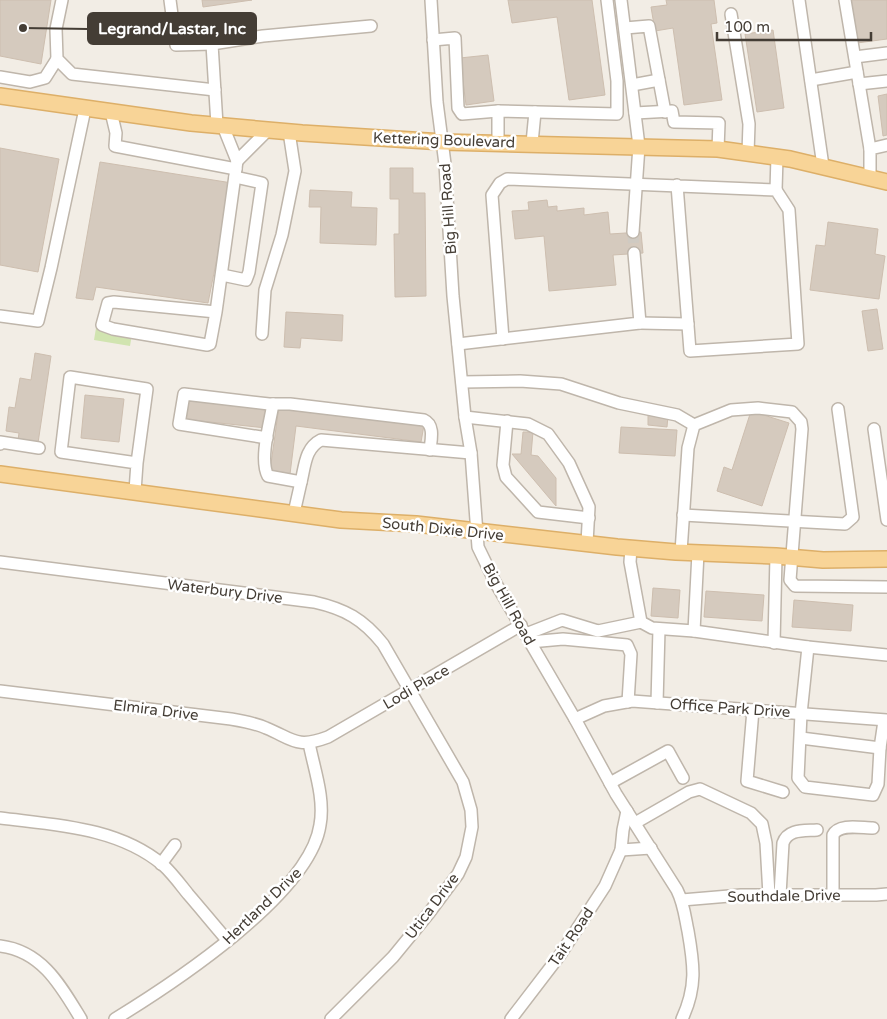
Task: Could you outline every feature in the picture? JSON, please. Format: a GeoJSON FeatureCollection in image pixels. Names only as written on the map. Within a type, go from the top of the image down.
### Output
{"type":"FeatureCollection","features":[{"type":"Feature","properties":{"kind":"main road","name":"Kettering Boulevard"},"geometry":{"type":"LineString","coordinates":[[0,96],[85,109],[289,132],[443,142],[718,149],[777,157],[887,182]]}},
{"type":"Feature","properties":{"kind":"main road","name":"South Dixie Drive"},"geometry":{"type":"LineString","coordinates":[[0,474],[341,520],[416,524],[588,544],[680,552],[823,560],[887,559]]}},
{"type":"Feature","properties":{"kind":"street"},"geometry":{"type":"LineString","coordinates":[[0,77],[30,82],[44,78],[57,59],[56,29],[62,0]]}},
{"type":"Feature","properties":{"kind":"street"},"geometry":{"type":"LineString","coordinates":[[170,0],[176,46],[212,44],[264,36],[371,26]]}},
{"type":"Feature","properties":{"kind":"street","name":"Big Hill Road"},"geometry":{"type":"LineString","coordinates":[[431,0],[437,104],[443,142],[458,344],[465,417],[471,453],[478,547],[495,582],[610,783],[682,900],[692,950],[693,970],[690,998],[682,1019]]}},
{"type":"Feature","properties":{"kind":"street"},"geometry":{"type":"LineString","coordinates":[[433,40],[455,38],[458,108],[462,114],[498,111],[617,114],[617,81],[607,0]]}},
{"type":"Feature","properties":{"kind":"street"},"geometry":{"type":"LineString","coordinates":[[621,0],[639,146],[633,232]]}},
{"type":"Feature","properties":{"kind":"street"},"geometry":{"type":"LineString","coordinates":[[800,0],[823,166]]}},
{"type":"Feature","properties":{"kind":"street"},"geometry":{"type":"LineString","coordinates":[[845,0],[870,149],[870,178]]}},
{"type":"Feature","properties":{"kind":"street"},"geometry":{"type":"LineString","coordinates":[[732,14],[749,124],[748,152]]}},
{"type":"Feature","properties":{"kind":"street"},"geometry":{"type":"LineString","coordinates":[[625,28],[649,26],[664,112]]}},
{"type":"Feature","properties":{"kind":"street"},"geometry":{"type":"LineString","coordinates":[[212,44],[215,90],[220,125],[236,169],[222,275],[212,338],[210,344],[113,329],[102,325],[108,303],[114,302],[216,312]]}},
{"type":"Feature","properties":{"kind":"street"},"geometry":{"type":"LineString","coordinates":[[614,54],[628,52]]}},
{"type":"Feature","properties":{"kind":"street"},"geometry":{"type":"LineString","coordinates":[[855,58],[887,53]]}},
{"type":"Feature","properties":{"kind":"street"},"geometry":{"type":"LineString","coordinates":[[57,59],[72,74],[215,90]]}},
{"type":"Feature","properties":{"kind":"street"},"geometry":{"type":"LineString","coordinates":[[811,80],[857,72]]}},
{"type":"Feature","properties":{"kind":"street"},"geometry":{"type":"LineString","coordinates":[[632,86],[659,80]]}},
{"type":"Feature","properties":{"kind":"street"},"geometry":{"type":"LineString","coordinates":[[859,84],[887,81]]}},
{"type":"Feature","properties":{"kind":"street"},"geometry":{"type":"LineString","coordinates":[[437,104],[458,103]]}},
{"type":"Feature","properties":{"kind":"street"},"geometry":{"type":"LineString","coordinates":[[617,103],[664,112],[672,111],[674,122],[719,122],[718,149]]}},
{"type":"Feature","properties":{"kind":"street"},"geometry":{"type":"LineString","coordinates":[[0,316],[38,321],[52,268],[85,109]]}},
{"type":"Feature","properties":{"kind":"street"},"geometry":{"type":"LineString","coordinates":[[498,111],[498,142]]}},
{"type":"Feature","properties":{"kind":"street"},"geometry":{"type":"LineString","coordinates":[[111,112],[116,132],[115,146],[236,169],[262,183],[249,272],[246,280],[222,275]]}},
{"type":"Feature","properties":{"kind":"street"},"geometry":{"type":"LineString","coordinates":[[532,143],[535,112]]}},
{"type":"Feature","properties":{"kind":"street"},"geometry":{"type":"LineString","coordinates":[[236,169],[268,130]]}},
{"type":"Feature","properties":{"kind":"street"},"geometry":{"type":"LineString","coordinates":[[262,334],[265,290],[282,235],[295,171],[289,132]]}},
{"type":"Feature","properties":{"kind":"street"},"geometry":{"type":"LineString","coordinates":[[870,149],[887,145]]}},
{"type":"Feature","properties":{"kind":"street"},"geometry":{"type":"LineString","coordinates":[[677,185],[690,351],[798,344],[789,210],[776,190],[777,157]]}},
{"type":"Feature","properties":{"kind":"street"},"geometry":{"type":"LineString","coordinates":[[503,339],[492,196],[500,183],[507,179],[776,190]]}},
{"type":"Feature","properties":{"kind":"street"},"geometry":{"type":"LineString","coordinates":[[634,253],[640,323]]}},
{"type":"Feature","properties":{"kind":"street"},"geometry":{"type":"LineString","coordinates":[[458,344],[640,323],[688,324]]}},
{"type":"Feature","properties":{"kind":"street"},"geometry":{"type":"LineString","coordinates":[[135,491],[147,389],[70,377],[61,452],[137,463]]}},
{"type":"Feature","properties":{"kind":"street"},"geometry":{"type":"LineString","coordinates":[[462,382],[520,381],[561,384],[619,403],[677,416],[694,425],[731,410],[758,408],[792,412],[802,429],[794,522],[783,557],[774,643]]}},
{"type":"Feature","properties":{"kind":"street"},"geometry":{"type":"LineString","coordinates":[[267,438],[180,424],[184,394],[424,420],[431,426],[430,450]]}},
{"type":"Feature","properties":{"kind":"street"},"geometry":{"type":"LineString","coordinates":[[273,404],[264,467],[268,476],[301,482]]}},
{"type":"Feature","properties":{"kind":"street"},"geometry":{"type":"LineString","coordinates":[[683,515],[845,524],[853,517],[838,410]]}},
{"type":"Feature","properties":{"kind":"street"},"geometry":{"type":"LineString","coordinates":[[465,417],[528,424],[548,434],[569,463],[589,507],[588,544]]}},
{"type":"Feature","properties":{"kind":"street"},"geometry":{"type":"LineString","coordinates":[[508,422],[503,465],[506,477],[538,512],[588,518]]}},
{"type":"Feature","properties":{"kind":"street"},"geometry":{"type":"LineString","coordinates":[[680,552],[688,448],[694,425]]}},
{"type":"Feature","properties":{"kind":"street"},"geometry":{"type":"LineString","coordinates":[[874,429],[887,520]]}},
{"type":"Feature","properties":{"kind":"street"},"geometry":{"type":"LineString","coordinates":[[294,513],[308,453],[311,446],[321,440],[471,453]]}},
{"type":"Feature","properties":{"kind":"street"},"geometry":{"type":"LineString","coordinates":[[0,444],[0,442],[39,448]]}},
{"type":"Feature","properties":{"kind":"street"},"geometry":{"type":"LineString","coordinates":[[630,548],[630,562],[642,622],[652,628],[694,631],[808,648],[887,655]]}},
{"type":"Feature","properties":{"kind":"street"},"geometry":{"type":"LineString","coordinates":[[694,631],[698,552]]}},
{"type":"Feature","properties":{"kind":"street"},"geometry":{"type":"LineString","coordinates":[[783,557],[790,580],[795,586],[887,587]]}},
{"type":"Feature","properties":{"kind":"street","name":"Waterbury Drive"},"geometry":{"type":"LineString","coordinates":[[0,562],[328,605],[358,618],[372,630],[383,644],[409,690]]}},
{"type":"Feature","properties":{"kind":"street","name":"Lodi Place"},"geometry":{"type":"LineString","coordinates":[[309,743],[328,737],[409,690],[526,634],[562,620],[598,631],[642,622]]}},
{"type":"Feature","properties":{"kind":"street"},"geometry":{"type":"LineString","coordinates":[[657,703],[659,629]]}},
{"type":"Feature","properties":{"kind":"street"},"geometry":{"type":"LineString","coordinates":[[526,634],[627,645],[631,654],[628,702]]}},
{"type":"Feature","properties":{"kind":"street"},"geometry":{"type":"LineString","coordinates":[[808,648],[798,778],[805,787],[873,795],[878,784],[880,748],[886,721]]}},
{"type":"Feature","properties":{"kind":"street","name":"Utica Drive"},"geometry":{"type":"LineString","coordinates":[[331,1019],[393,957],[429,913],[458,874],[470,844],[471,810],[463,782],[409,690]]}},
{"type":"Feature","properties":{"kind":"street","name":"Elmira Drive"},"geometry":{"type":"LineString","coordinates":[[0,691],[246,722],[264,727],[289,740],[309,743]]}},
{"type":"Feature","properties":{"kind":"street","name":"Office Park Drive"},"geometry":{"type":"LineString","coordinates":[[575,719],[604,706],[628,702],[886,721]]}},
{"type":"Feature","properties":{"kind":"street"},"geometry":{"type":"LineString","coordinates":[[753,710],[747,781],[783,792]]}},
{"type":"Feature","properties":{"kind":"street"},"geometry":{"type":"LineString","coordinates":[[801,738],[880,748]]}},
{"type":"Feature","properties":{"kind":"street","name":"Hertland Drive"},"geometry":{"type":"LineString","coordinates":[[115,1019],[169,985],[227,940],[259,912],[304,864],[316,842],[320,826],[321,800],[309,743]]}},
{"type":"Feature","properties":{"kind":"street"},"geometry":{"type":"LineString","coordinates":[[610,783],[668,751],[683,778]]}},
{"type":"Feature","properties":{"kind":"street"},"geometry":{"type":"LineString","coordinates":[[635,823],[689,792],[700,789],[751,813],[762,824],[774,895]]}},
{"type":"Feature","properties":{"kind":"street","name":"Tait Road"},"geometry":{"type":"LineString","coordinates":[[511,1019],[560,955],[605,886],[620,850],[622,830],[627,811]]}},
{"type":"Feature","properties":{"kind":"street"},"geometry":{"type":"LineString","coordinates":[[0,818],[65,826],[94,832],[139,850],[169,870],[227,940]]}},
{"type":"Feature","properties":{"kind":"street"},"geometry":{"type":"LineString","coordinates":[[833,895],[833,835],[835,831],[841,828],[873,828]]}},
{"type":"Feature","properties":{"kind":"street"},"geometry":{"type":"LineString","coordinates":[[774,895],[782,843],[785,836],[789,833],[817,830]]}},
{"type":"Feature","properties":{"kind":"street"},"geometry":{"type":"LineString","coordinates":[[161,864],[175,845]]}},
{"type":"Feature","properties":{"kind":"street"},"geometry":{"type":"LineString","coordinates":[[620,850],[651,848]]}},
{"type":"Feature","properties":{"kind":"street","name":"Southdale Drive"},"geometry":{"type":"LineString","coordinates":[[682,900],[740,895],[887,894]]}},
{"type":"Feature","properties":{"kind":"street"},"geometry":{"type":"LineString","coordinates":[[0,946],[20,951],[42,964],[60,984],[82,1019]]}},
{"type":"Feature","properties":{"kind":"green space"},"geometry":{"type":"Polygon","coordinates":[[[96,328],[132,334],[130,346],[94,340],[96,328]]]}},
{"type":"Feature","properties":{"kind":"building"},"geometry":{"type":"Polygon","coordinates":[[[0,0],[51,0],[41,64],[0,56],[0,0]]]}},
{"type":"Feature","properties":{"kind":"building"},"geometry":{"type":"Polygon","coordinates":[[[202,0],[252,0],[203,7],[202,0]]]}},
{"type":"Feature","properties":{"kind":"building"},"geometry":{"type":"Polygon","coordinates":[[[508,0],[592,0],[605,95],[569,100],[557,17],[512,23],[508,0]]]}},
{"type":"Feature","properties":{"kind":"building"},"geometry":{"type":"Polygon","coordinates":[[[666,0],[714,0],[717,23],[711,24],[722,100],[684,105],[673,28],[655,31],[651,7],[667,5],[666,0]]]}},
{"type":"Feature","properties":{"kind":"building"},"geometry":{"type":"Polygon","coordinates":[[[850,0],[887,0],[887,39],[857,43],[850,0]]]}},
{"type":"Feature","properties":{"kind":"building"},"geometry":{"type":"Polygon","coordinates":[[[773,30],[784,108],[757,112],[745,34],[773,30]]]}},
{"type":"Feature","properties":{"kind":"building"},"geometry":{"type":"Polygon","coordinates":[[[488,55],[494,101],[466,105],[460,58],[488,55]]]}},
{"type":"Feature","properties":{"kind":"building"},"geometry":{"type":"Polygon","coordinates":[[[887,94],[887,135],[883,136],[878,96],[887,94]]]}},
{"type":"Feature","properties":{"kind":"building"},"geometry":{"type":"Polygon","coordinates":[[[0,148],[59,159],[38,272],[0,265],[0,148]]]}},
{"type":"Feature","properties":{"kind":"building"},"geometry":{"type":"Polygon","coordinates":[[[100,162],[232,183],[208,303],[96,287],[93,300],[76,298],[100,162]]]}},
{"type":"Feature","properties":{"kind":"building"},"geometry":{"type":"Polygon","coordinates":[[[390,168],[413,168],[413,193],[425,193],[426,296],[395,297],[394,234],[399,234],[399,199],[390,199],[390,168]]]}},
{"type":"Feature","properties":{"kind":"building"},"geometry":{"type":"Polygon","coordinates":[[[310,190],[352,192],[351,207],[377,208],[376,245],[320,243],[321,207],[309,207],[310,190]]]}},
{"type":"Feature","properties":{"kind":"building"},"geometry":{"type":"Polygon","coordinates":[[[547,200],[548,207],[557,206],[557,211],[584,208],[584,215],[608,212],[610,234],[641,232],[643,253],[613,255],[616,285],[549,291],[544,236],[515,239],[512,211],[529,210],[528,202],[547,200]]]}},
{"type":"Feature","properties":{"kind":"building"},"geometry":{"type":"Polygon","coordinates":[[[828,222],[878,229],[875,254],[885,256],[879,299],[810,290],[816,245],[825,246],[828,222]]]}},
{"type":"Feature","properties":{"kind":"building"},"geometry":{"type":"Polygon","coordinates":[[[877,309],[883,349],[868,351],[862,311],[877,309]]]}},
{"type":"Feature","properties":{"kind":"building"},"geometry":{"type":"Polygon","coordinates":[[[286,312],[343,315],[342,341],[301,338],[300,348],[284,347],[286,312]]]}},
{"type":"Feature","properties":{"kind":"building"},"geometry":{"type":"Polygon","coordinates":[[[35,353],[51,356],[38,443],[18,440],[19,433],[6,431],[9,407],[15,408],[20,378],[31,380],[35,353]]]}},
{"type":"Feature","properties":{"kind":"building"},"geometry":{"type":"Polygon","coordinates":[[[85,395],[124,399],[119,442],[81,438],[85,395]]]}},
{"type":"Feature","properties":{"kind":"building"},"geometry":{"type":"Polygon","coordinates":[[[184,400],[268,409],[266,428],[182,419],[184,400]]]}},
{"type":"Feature","properties":{"kind":"building"},"geometry":{"type":"Polygon","coordinates":[[[279,406],[424,425],[421,442],[296,426],[290,474],[270,471],[279,406]]]}},
{"type":"Feature","properties":{"kind":"building"},"geometry":{"type":"Polygon","coordinates":[[[751,411],[789,423],[762,506],[717,491],[724,467],[732,470],[751,411]]]}},
{"type":"Feature","properties":{"kind":"building"},"geometry":{"type":"Polygon","coordinates":[[[648,414],[668,416],[667,427],[648,425],[648,414]]]}},
{"type":"Feature","properties":{"kind":"building"},"geometry":{"type":"Polygon","coordinates":[[[621,427],[677,430],[675,456],[619,453],[621,427]]]}},
{"type":"Feature","properties":{"kind":"building"},"geometry":{"type":"Polygon","coordinates":[[[523,432],[533,432],[531,455],[538,456],[556,478],[556,506],[512,454],[521,454],[523,432]]]}},
{"type":"Feature","properties":{"kind":"building"},"geometry":{"type":"Polygon","coordinates":[[[653,588],[680,590],[678,618],[651,616],[653,588]]]}},
{"type":"Feature","properties":{"kind":"building"},"geometry":{"type":"Polygon","coordinates":[[[706,591],[764,595],[762,621],[704,617],[706,591]]]}},
{"type":"Feature","properties":{"kind":"building"},"geometry":{"type":"Polygon","coordinates":[[[794,600],[853,605],[851,631],[792,627],[794,600]]]}},
{"type":"Feature","properties":{"kind":"tunnel"},"geometry":{"type":"LineString","coordinates":[[633,232],[634,253]]}},
{"type":"Feature","properties":{"kind":"place","name":"Legrand/Lastar, Inc"},"geometry":{"type":"Point","coordinates":[23,28]}}]}
